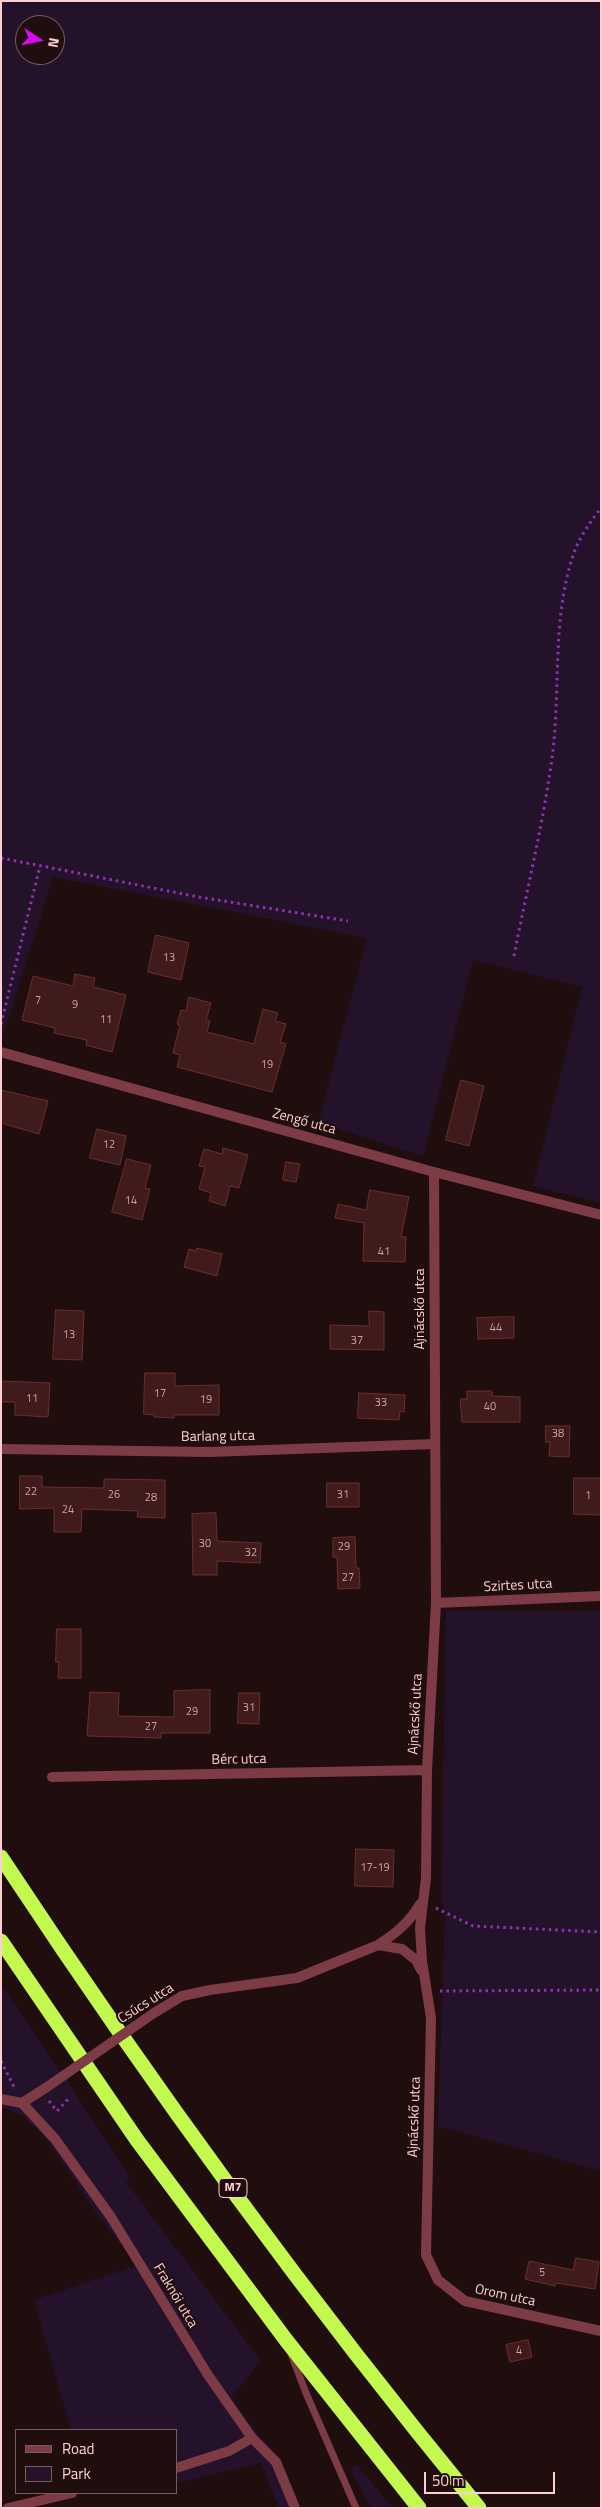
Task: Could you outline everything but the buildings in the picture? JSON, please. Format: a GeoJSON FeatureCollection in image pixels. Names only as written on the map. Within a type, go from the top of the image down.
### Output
{"type":"FeatureCollection","features":[{"type":"Feature","properties":{"kind":"highway","name":"M7"},"geometry":{"type":"LineString","coordinates":[[1,1857],[156,2085],[324,2311],[479,2508]]}},
{"type":"Feature","properties":{"kind":"highway"},"geometry":{"type":"LineString","coordinates":[[1,1941],[137,2140],[286,2340],[418,2508]]}},
{"type":"Feature","properties":{"kind":"street","name":"Zengő utca"},"geometry":{"type":"LineString","coordinates":[[1,1052],[434,1172],[601,1215]]}},
{"type":"Feature","properties":{"kind":"street","name":"Ajnácskő utca"},"geometry":{"type":"LineString","coordinates":[[426,2255],[431,2018],[424,1976],[420,1928],[426,1878],[427,1770],[436,1603],[434,1172]]}},
{"type":"Feature","properties":{"kind":"street","name":"Barlang utca"},"geometry":{"type":"LineString","coordinates":[[1,1449],[209,1452],[435,1444]]}},
{"type":"Feature","properties":{"kind":"street","name":"Szirtes utca"},"geometry":{"type":"LineString","coordinates":[[436,1603],[601,1596]]}},
{"type":"Feature","properties":{"kind":"street","name":"Bérc utca"},"geometry":{"type":"LineString","coordinates":[[52,1777],[427,1770]]}},
{"type":"Feature","properties":{"kind":"street","name":"Csúcs utca"},"geometry":{"type":"LineString","coordinates":[[22,2103],[182,1996],[210,1990],[296,1978],[378,1944],[396,1933],[410,1921],[422,1901]]}},
{"type":"Feature","properties":{"kind":"street"},"geometry":{"type":"LineString","coordinates":[[378,1944],[402,1949],[416,1960],[424,1976]]}},
{"type":"Feature","properties":{"kind":"street"},"geometry":{"type":"LineString","coordinates":[[1,2099],[22,2103]]}},
{"type":"Feature","properties":{"kind":"street","name":"Fraknói utca"},"geometry":{"type":"LineString","coordinates":[[22,2103],[55,2139],[111,2216],[208,2375],[252,2438],[276,2462],[295,2508]]}},
{"type":"Feature","properties":{"kind":"street","name":"Orom utca"},"geometry":{"type":"LineString","coordinates":[[426,2255],[438,2280],[465,2301],[601,2331]]}},
{"type":"Feature","properties":{"kind":"street"},"geometry":{"type":"LineString","coordinates":[[178,2467],[229,2451],[252,2438]]}},
{"type":"Feature","properties":{"kind":"street"},"geometry":{"type":"LineString","coordinates":[[8,2508],[68,2494]]}},
{"type":"Feature","properties":{"kind":"lane"},"geometry":{"type":"LineString","coordinates":[[286,2340],[306,2393],[356,2508]]}},
{"type":"Feature","properties":{"kind":"path"},"geometry":{"type":"LineString","coordinates":[[514,956],[552,764],[562,612],[568,576],[576,549],[587,527],[601,508]]}},
{"type":"Feature","properties":{"kind":"path"},"geometry":{"type":"LineString","coordinates":[[1,858],[199,897],[348,921]]}},
{"type":"Feature","properties":{"kind":"path"},"geometry":{"type":"LineString","coordinates":[[1,1024],[40,866]]}},
{"type":"Feature","properties":{"kind":"path"},"geometry":{"type":"LineString","coordinates":[[422,1901],[473,1926],[601,1932]]}},
{"type":"Feature","properties":{"kind":"path"},"geometry":{"type":"LineString","coordinates":[[427,1991],[601,1990]]}},
{"type":"Feature","properties":{"kind":"path"},"geometry":{"type":"LineString","coordinates":[[1,2061],[22,2103]]}},
{"type":"Feature","properties":{"kind":"path"},"geometry":{"type":"LineString","coordinates":[[48,2100],[57,2111],[70,2097]]}},
{"type":"Feature","properties":{"kind":"green space"},"geometry":{"type":"Polygon","coordinates":[[[1,1],[601,1],[601,1203],[533,1186],[582,987],[473,960],[423,1156],[318,1123],[367,938],[53,877],[1,1043],[1,1]]]}},
{"type":"Feature","properties":{"kind":"green space"},"geometry":{"type":"Polygon","coordinates":[[[446,1611],[601,1611],[601,2171],[438,2126],[445,1910],[441,1898],[446,1611]]]}},
{"type":"Feature","properties":{"kind":"green space"},"geometry":{"type":"Polygon","coordinates":[[[1,1985],[68,2082],[130,2178],[126,2182],[261,2361],[231,2397],[256,2432],[272,2450],[290,2508],[279,2508],[261,2463],[178,2483],[178,2429],[71,2429],[34,2300],[138,2265],[99,2217],[48,2141],[22,2115],[1,2107],[1,1985]]]}},
{"type":"Feature","properties":{"kind":"green space"},"geometry":{"type":"Polygon","coordinates":[[[356,2464],[393,2508],[371,2508],[350,2469],[356,2464]]]}}]}
